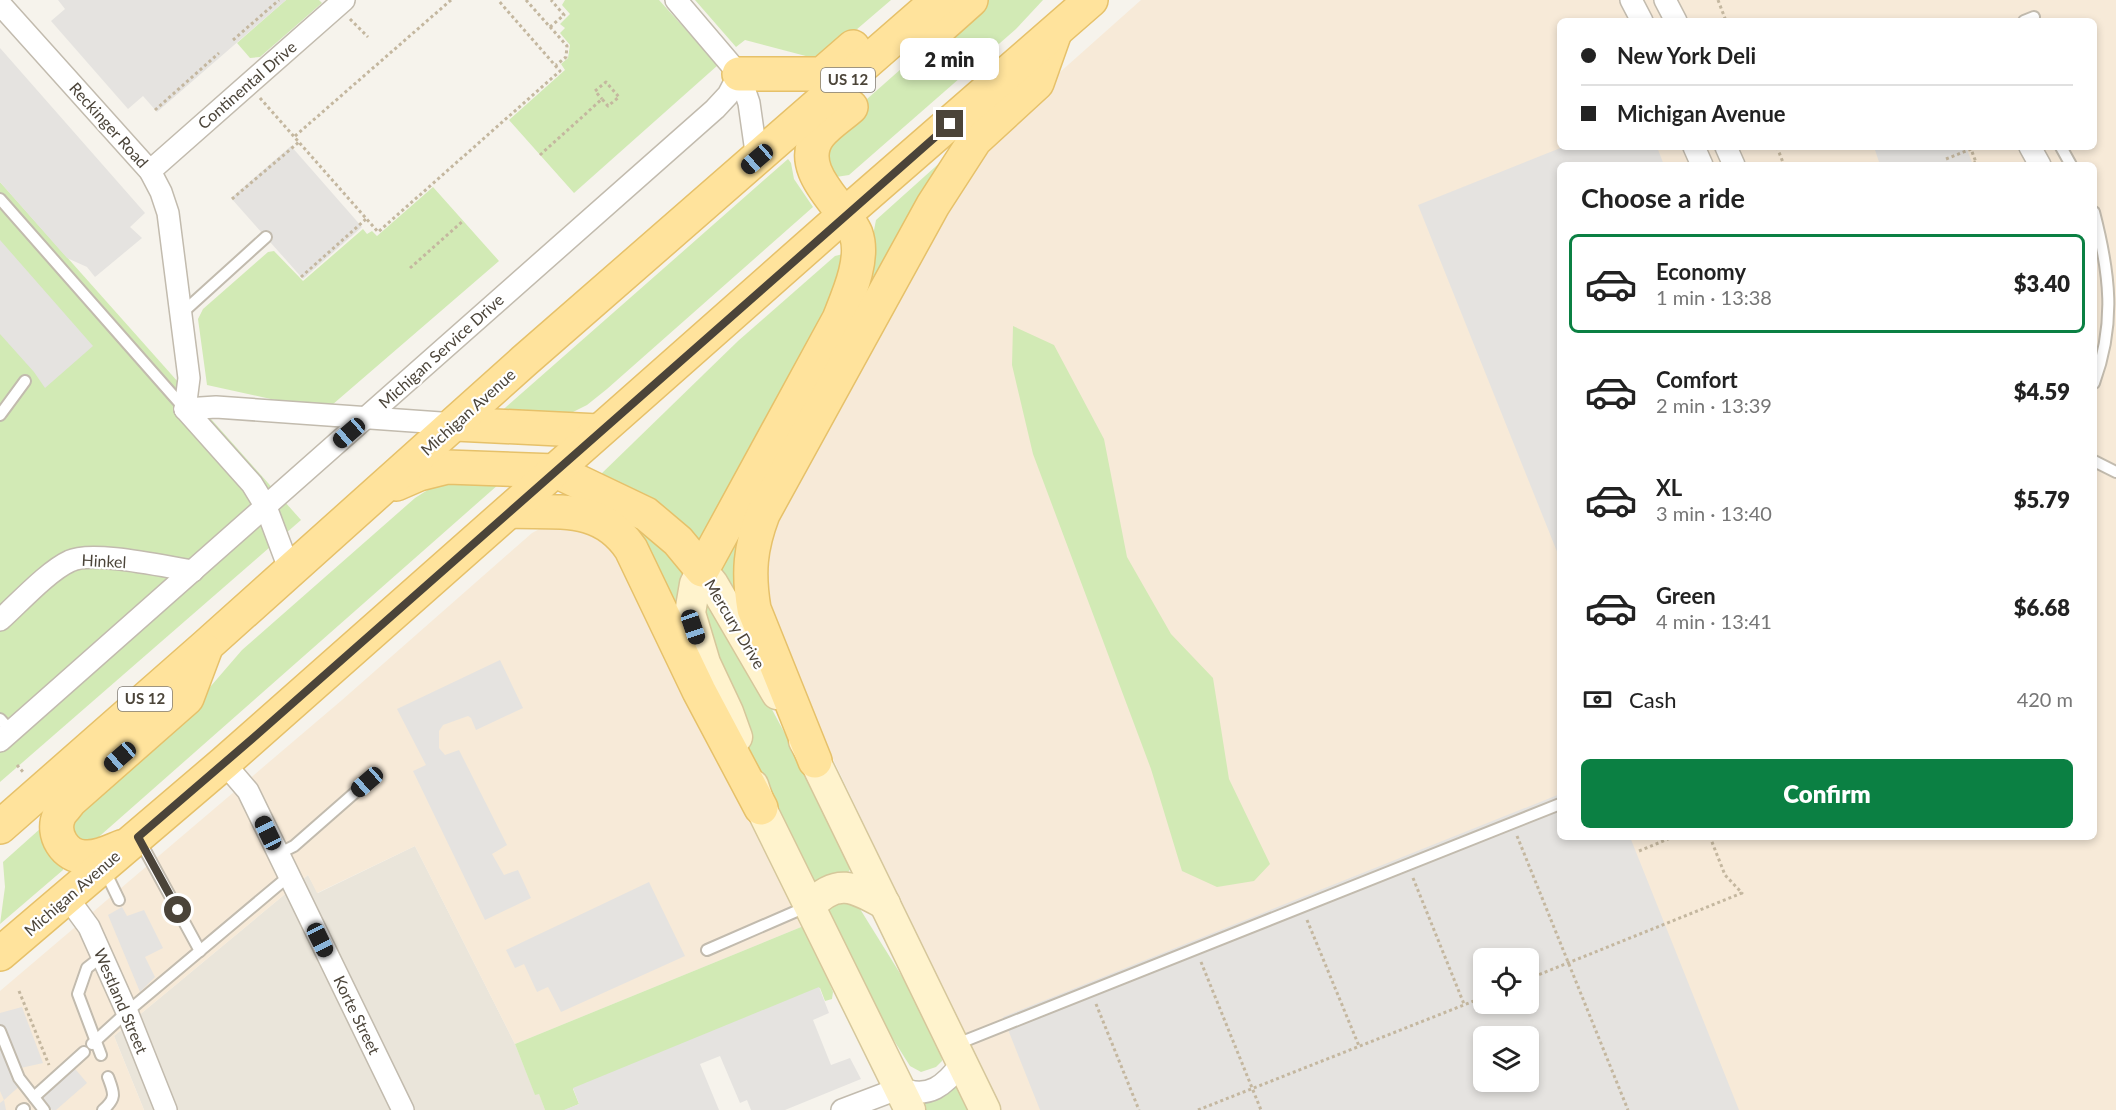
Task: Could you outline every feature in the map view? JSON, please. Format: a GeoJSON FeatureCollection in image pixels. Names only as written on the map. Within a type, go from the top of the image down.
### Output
{"type":"FeatureCollection","features":[{"type":"Feature","properties":{"kind":"main road"},"geometry":{"type":"LineString","coordinates":[[740,74],[822,74],[906,0]]}},
{"type":"Feature","properties":{"kind":"main road","name":"Michigan Avenue"},"geometry":{"type":"LineString","coordinates":[[0,827],[524,361],[938,0]]}},
{"type":"Feature","properties":{"kind":"main road"},"geometry":{"type":"LineString","coordinates":[[378,492],[420,474],[447,466],[556,471],[646,514],[678,541],[702,570],[839,319],[852,287],[859,253],[856,235],[824,189],[812,164],[812,150],[819,135],[971,0]]}},
{"type":"Feature","properties":{"kind":"main road"},"geometry":{"type":"LineString","coordinates":[[815,761],[754,609],[750,588],[754,538],[763,514],[933,205],[975,140],[1037,83],[1074,13]]}},
{"type":"Feature","properties":{"kind":"main road","name":"Michigan Avenue"},"geometry":{"type":"LineString","coordinates":[[0,954],[224,763],[1074,13]]}},
{"type":"Feature","properties":{"kind":"main road"},"geometry":{"type":"LineString","coordinates":[[455,424],[599,431]]}},
{"type":"Feature","properties":{"kind":"main road"},"geometry":{"type":"LineString","coordinates":[[510,512],[597,518],[616,529],[623,537],[631,549],[699,691],[761,807]]}},
{"type":"Feature","properties":{"kind":"main road"},"geometry":{"type":"LineString","coordinates":[[133,840],[101,855],[75,856],[59,840],[56,827],[59,816],[70,801],[187,698],[206,646]]}},
{"type":"Feature","properties":{"kind":"street"},"geometry":{"type":"LineString","coordinates":[[676,0],[740,74],[749,103],[757,159]]}},
{"type":"Feature","properties":{"kind":"street"},"geometry":{"type":"LineString","coordinates":[[1631,0],[1640,18]]}},
{"type":"Feature","properties":{"kind":"street"},"geometry":{"type":"LineString","coordinates":[[1665,0],[1674,18]]}},
{"type":"Feature","properties":{"kind":"street"},"geometry":{"type":"LineString","coordinates":[[1679,0],[1682,18]]}},
{"type":"Feature","properties":{"kind":"street","name":"Reckinger Road"},"geometry":{"type":"LineString","coordinates":[[0,4],[150,171],[162,192],[168,213],[189,378],[185,410]]}},
{"type":"Feature","properties":{"kind":"street","name":"Continental Drive"},"geometry":{"type":"LineString","coordinates":[[150,171],[346,8]]}},
{"type":"Feature","properties":{"kind":"street","name":"Michigan Service Drive"},"geometry":{"type":"LineString","coordinates":[[4,730],[193,571],[715,109],[728,95],[740,74]]}},
{"type":"Feature","properties":{"kind":"street"},"geometry":{"type":"LineString","coordinates":[[185,410],[216,407],[455,424]]}},
{"type":"Feature","properties":{"kind":"street"},"geometry":{"type":"LineString","coordinates":[[185,410],[252,484],[266,507],[290,571]]}},
{"type":"Feature","properties":{"kind":"street","name":"Hinkel"},"geometry":{"type":"LineString","coordinates":[[0,620],[60,566],[77,558],[98,557],[193,571]]}},
{"type":"Feature","properties":{"kind":"street","name":"Mercury Drive"},"geometry":{"type":"LineString","coordinates":[[702,570],[713,584],[815,761],[985,1110]]}},
{"type":"Feature","properties":{"kind":"street","name":"Mercury Drive"},"geometry":{"type":"LineString","coordinates":[[702,570],[691,600],[690,613],[705,663],[728,712],[761,807],[905,1099]]}},
{"type":"Feature","properties":{"kind":"street","name":"Korte Street"},"geometry":{"type":"LineString","coordinates":[[224,763],[248,791],[403,1110]]}},
{"type":"Feature","properties":{"kind":"street"},"geometry":{"type":"LineString","coordinates":[[810,906],[819,896],[839,887],[857,889],[885,904]]}},
{"type":"Feature","properties":{"kind":"street","name":"Westland Street"},"geometry":{"type":"LineString","coordinates":[[67,897],[89,927],[127,1012],[166,1110]]}},
{"type":"Feature","properties":{"kind":"street"},"geometry":{"type":"LineString","coordinates":[[842,1110],[905,1099],[912,1093],[937,1089],[950,1079],[958,1055]]}},
{"type":"Feature","properties":{"kind":"lane"},"geometry":{"type":"LineString","coordinates":[[0,199],[185,410]]}},
{"type":"Feature","properties":{"kind":"lane"},"geometry":{"type":"LineString","coordinates":[[2097,223],[2109,269],[2114,322],[2109,349],[2097,378]]}},
{"type":"Feature","properties":{"kind":"lane"},"geometry":{"type":"LineString","coordinates":[[182,313],[266,237]]}},
{"type":"Feature","properties":{"kind":"lane"},"geometry":{"type":"LineString","coordinates":[[0,415],[25,381]]}},
{"type":"Feature","properties":{"kind":"lane"},"geometry":{"type":"LineString","coordinates":[[2097,462],[2116,472]]}},
{"type":"Feature","properties":{"kind":"lane"},"geometry":{"type":"LineString","coordinates":[[278,854],[294,846],[367,782]]}},
{"type":"Feature","properties":{"kind":"lane"},"geometry":{"type":"LineString","coordinates":[[958,1055],[1091,991],[1557,805]]}},
{"type":"Feature","properties":{"kind":"lane"},"geometry":{"type":"LineString","coordinates":[[133,840],[200,951]]}},
{"type":"Feature","properties":{"kind":"lane"},"geometry":{"type":"LineString","coordinates":[[103,866],[119,900]]}},
{"type":"Feature","properties":{"kind":"lane"},"geometry":{"type":"LineString","coordinates":[[34,1097],[127,1012],[289,876]]}},
{"type":"Feature","properties":{"kind":"lane"},"geometry":{"type":"LineString","coordinates":[[707,950],[810,906]]}},
{"type":"Feature","properties":{"kind":"lane"},"geometry":{"type":"LineString","coordinates":[[101,957],[87,968],[78,994],[91,1046],[101,1055]]}},
{"type":"Feature","properties":{"kind":"lane"},"geometry":{"type":"LineString","coordinates":[[0,1031],[19,1078],[44,1110]]}},
{"type":"Feature","properties":{"kind":"lane"},"geometry":{"type":"LineString","coordinates":[[103,1110],[112,1103],[114,1093],[108,1077]]}},
{"type":"Feature","properties":{"kind":"path"},"geometry":{"type":"LineString","coordinates":[[233,40],[279,0]]}},
{"type":"Feature","properties":{"kind":"path"},"geometry":{"type":"LineString","coordinates":[[295,136],[451,0]]}},
{"type":"Feature","properties":{"kind":"path"},"geometry":{"type":"LineString","coordinates":[[257,95],[378,232],[560,71],[498,0]]}},
{"type":"Feature","properties":{"kind":"path"},"geometry":{"type":"LineString","coordinates":[[526,0],[567,46],[566,57],[555,66]]}},
{"type":"Feature","properties":{"kind":"path"},"geometry":{"type":"LineString","coordinates":[[550,27],[564,15],[551,0]]}},
{"type":"Feature","properties":{"kind":"path"},"geometry":{"type":"LineString","coordinates":[[1718,0],[1725,18]]}},
{"type":"Feature","properties":{"kind":"path"},"geometry":{"type":"LineString","coordinates":[[346,8],[368,38]]}},
{"type":"Feature","properties":{"kind":"path"},"geometry":{"type":"LineString","coordinates":[[155,110],[219,53]]}},
{"type":"Feature","properties":{"kind":"path"},"geometry":{"type":"LineString","coordinates":[[606,82],[619,97],[608,106],[602,99],[595,91],[606,82]]}},
{"type":"Feature","properties":{"kind":"path"},"geometry":{"type":"LineString","coordinates":[[540,154],[602,99]]}},
{"type":"Feature","properties":{"kind":"path"},"geometry":{"type":"LineString","coordinates":[[232,199],[299,142]]}},
{"type":"Feature","properties":{"kind":"path"},"geometry":{"type":"LineString","coordinates":[[1946,159],[1968,150]]}},
{"type":"Feature","properties":{"kind":"path"},"geometry":{"type":"LineString","coordinates":[[301,278],[367,218]]}},
{"type":"Feature","properties":{"kind":"path"},"geometry":{"type":"LineString","coordinates":[[410,268],[463,221]]}},
{"type":"Feature","properties":{"kind":"path"},"geometry":{"type":"LineString","coordinates":[[17,765],[23,772]]}},
{"type":"Feature","properties":{"kind":"path"},"geometry":{"type":"LineString","coordinates":[[1512,823],[1628,1110]]}},
{"type":"Feature","properties":{"kind":"path"},"geometry":{"type":"LineString","coordinates":[[1639,851],[1666,840]]}},
{"type":"Feature","properties":{"kind":"path"},"geometry":{"type":"LineString","coordinates":[[1539,974],[1742,893],[1725,875],[1711,840]]}},
{"type":"Feature","properties":{"kind":"path"},"geometry":{"type":"LineString","coordinates":[[1407,865],[1464,1004]]}},
{"type":"Feature","properties":{"kind":"path"},"geometry":{"type":"LineString","coordinates":[[1301,907],[1359,1046]]}},
{"type":"Feature","properties":{"kind":"path"},"geometry":{"type":"LineString","coordinates":[[1196,949],[1261,1110]]}},
{"type":"Feature","properties":{"kind":"path"},"geometry":{"type":"LineString","coordinates":[[19,991],[50,1070]]}},
{"type":"Feature","properties":{"kind":"path"},"geometry":{"type":"LineString","coordinates":[[1091,991],[1139,1110]]}},
{"type":"Feature","properties":{"kind":"path"},"geometry":{"type":"LineString","coordinates":[[1198,1110],[1473,1001]]}},
{"type":"Feature","properties":{"kind":"shaded area"},"geometry":{"type":"Polygon","coordinates":[[[58,0],[286,0],[157,112],[143,96],[128,109],[51,21],[65,9],[58,0]]]}},
{"type":"Feature","properties":{"kind":"shaded area"},"geometry":{"type":"Polygon","coordinates":[[[1141,0],[2116,0],[2116,1110],[1000,1110],[766,618],[759,586],[771,526],[978,145],[1141,0]]]}},
{"type":"Feature","properties":{"kind":"shaded area"},"geometry":{"type":"Polygon","coordinates":[[[0,48],[145,213],[130,227],[142,238],[95,277],[87,267],[67,258],[0,182],[0,48]]]}},
{"type":"Feature","properties":{"kind":"shaded area"},"geometry":{"type":"Polygon","coordinates":[[[291,146],[362,227],[303,279],[231,198],[291,146]]]}},
{"type":"Feature","properties":{"kind":"shaded area"},"geometry":{"type":"Polygon","coordinates":[[[1557,149],[1658,150],[1663,162],[1557,162],[1557,552],[1418,205],[1557,149]]]}},
{"type":"Feature","properties":{"kind":"shaded area"},"geometry":{"type":"Polygon","coordinates":[[[1875,150],[1967,150],[1972,162],[1879,162],[1875,150]]]}},
{"type":"Feature","properties":{"kind":"shaded area"},"geometry":{"type":"Polygon","coordinates":[[[0,240],[93,346],[45,388],[0,334],[0,240]]]}},
{"type":"Feature","properties":{"kind":"shaded area"},"geometry":{"type":"Polygon","coordinates":[[[564,522],[617,548],[806,925],[515,1044],[415,846],[317,893],[308,875],[114,1036],[144,1110],[0,1110],[0,991],[342,700],[532,533],[547,525],[564,522]]]}},
{"type":"Feature","properties":{"kind":"shaded area"},"geometry":{"type":"Polygon","coordinates":[[[500,660],[523,708],[476,730],[468,716],[443,725],[439,731],[439,748],[445,755],[459,750],[507,845],[492,854],[504,875],[518,870],[531,898],[485,920],[413,771],[426,765],[397,709],[500,660]]]}},
{"type":"Feature","properties":{"kind":"shaded area"},"geometry":{"type":"Polygon","coordinates":[[[1557,795],[1557,840],[1631,840],[1739,1110],[1040,1110],[1003,1017],[1557,795]]]}},
{"type":"Feature","properties":{"kind":"shaded area"},"geometry":{"type":"Polygon","coordinates":[[[415,846],[515,1044],[535,1094],[539,1093],[545,1110],[144,1110],[114,1036],[308,875],[318,893],[415,846]]]}},
{"type":"Feature","properties":{"kind":"shaded area"},"geometry":{"type":"Polygon","coordinates":[[[649,882],[685,956],[561,1012],[548,987],[537,992],[524,964],[515,968],[506,950],[649,882]]]}},
{"type":"Feature","properties":{"kind":"shaded area"},"geometry":{"type":"Polygon","coordinates":[[[122,907],[127,916],[144,910],[163,948],[145,957],[155,977],[140,992],[108,915],[122,907]]]}},
{"type":"Feature","properties":{"kind":"shaded area"},"geometry":{"type":"Polygon","coordinates":[[[819,987],[829,1013],[813,1020],[831,1065],[850,1058],[861,1079],[785,1110],[751,1110],[747,1100],[740,1103],[720,1056],[700,1064],[719,1110],[564,1110],[579,1104],[573,1088],[819,987]]]}},
{"type":"Feature","properties":{"kind":"shaded area"},"geometry":{"type":"Polygon","coordinates":[[[22,1007],[43,1063],[16,1069],[23,1083],[4,1100],[0,1091],[0,1013],[22,1007]]]}},
{"type":"Feature","properties":{"kind":"shaded area"},"geometry":{"type":"Polygon","coordinates":[[[71,1064],[87,1083],[56,1110],[52,1110],[37,1094],[71,1064]]]}},
{"type":"Feature","properties":{"kind":"shaded area"},"geometry":{"type":"Polygon","coordinates":[[[4,1100],[6,1110],[0,1110],[0,1103],[4,1100]]]}},
{"type":"Feature","properties":{"kind":"green space"},"geometry":{"type":"Polygon","coordinates":[[[286,0],[319,0],[322,3],[260,57],[250,58],[237,43],[286,0]]]}},
{"type":"Feature","properties":{"kind":"green space"},"geometry":{"type":"Polygon","coordinates":[[[565,0],[659,0],[718,65],[574,193],[509,120],[565,70],[561,64],[568,58],[570,45],[560,33],[565,28],[560,24],[570,14],[562,5],[565,0]]]}},
{"type":"Feature","properties":{"kind":"green space"},"geometry":{"type":"Polygon","coordinates":[[[695,0],[891,0],[821,60],[745,40],[736,47],[695,0]]]}},
{"type":"Feature","properties":{"kind":"green space"},"geometry":{"type":"Polygon","coordinates":[[[979,0],[1043,0],[1016,29],[849,175],[836,177],[824,162],[841,122],[979,0]]]}},
{"type":"Feature","properties":{"kind":"green space"},"geometry":{"type":"Polygon","coordinates":[[[954,150],[764,500],[752,624],[712,569],[867,266],[876,220],[954,150]]]}},
{"type":"Feature","properties":{"kind":"green space"},"geometry":{"type":"Polygon","coordinates":[[[788,159],[794,179],[813,207],[607,389],[587,405],[569,414],[497,415],[788,159]]]}},
{"type":"Feature","properties":{"kind":"green space"},"geometry":{"type":"Polygon","coordinates":[[[0,182],[301,520],[0,782],[0,182]]]}},
{"type":"Feature","properties":{"kind":"green space"},"geometry":{"type":"Polygon","coordinates":[[[433,187],[499,261],[325,411],[207,385],[198,319],[203,309],[268,252],[274,251],[303,281],[363,229],[367,234],[372,231],[377,236],[433,187]]]}},
{"type":"Feature","properties":{"kind":"green space"},"geometry":{"type":"Polygon","coordinates":[[[843,254],[844,284],[704,555],[598,477],[738,341],[835,256],[843,254]]]}},
{"type":"Feature","properties":{"kind":"green space"},"geometry":{"type":"Polygon","coordinates":[[[1013,326],[1054,345],[1104,439],[1127,557],[1171,634],[1213,678],[1229,779],[1270,864],[1254,881],[1217,887],[1182,871],[1151,769],[1033,454],[1012,365],[1013,326]]]}},
{"type":"Feature","properties":{"kind":"green space"},"geometry":{"type":"Polygon","coordinates":[[[446,482],[499,484],[93,842],[78,842],[66,822],[198,701],[242,650],[415,498],[434,486],[446,482]]]}},
{"type":"Feature","properties":{"kind":"green space"},"geometry":{"type":"Polygon","coordinates":[[[616,506],[689,566],[684,619],[642,554],[616,506]]]}},
{"type":"Feature","properties":{"kind":"green space"},"geometry":{"type":"Polygon","coordinates":[[[709,592],[798,758],[848,858],[850,869],[848,873],[827,875],[814,885],[789,846],[700,631],[709,592]]]}},
{"type":"Feature","properties":{"kind":"green space"},"geometry":{"type":"Polygon","coordinates":[[[41,828],[50,856],[63,867],[63,870],[0,924],[5,887],[3,862],[41,828]]]}},
{"type":"Feature","properties":{"kind":"green space"},"geometry":{"type":"Polygon","coordinates":[[[851,901],[860,909],[911,991],[941,1050],[942,1061],[936,1067],[921,1072],[910,1066],[842,958],[824,915],[830,903],[851,901]]]}},
{"type":"Feature","properties":{"kind":"green space"},"geometry":{"type":"Polygon","coordinates":[[[806,925],[833,992],[832,999],[825,1001],[820,988],[573,1089],[579,1104],[565,1110],[545,1110],[539,1094],[535,1095],[515,1044],[806,925]]]}},
{"type":"Feature","properties":{"kind":"green space"},"geometry":{"type":"Polygon","coordinates":[[[955,1087],[960,1090],[969,1110],[916,1110],[918,1097],[946,1094],[955,1087]]]}},
{"type":"Feature","properties":{"kind":"route"},"geometry":{"type":"LineString","coordinates":[[178,910],[138,837],[950,124]]}}]}
